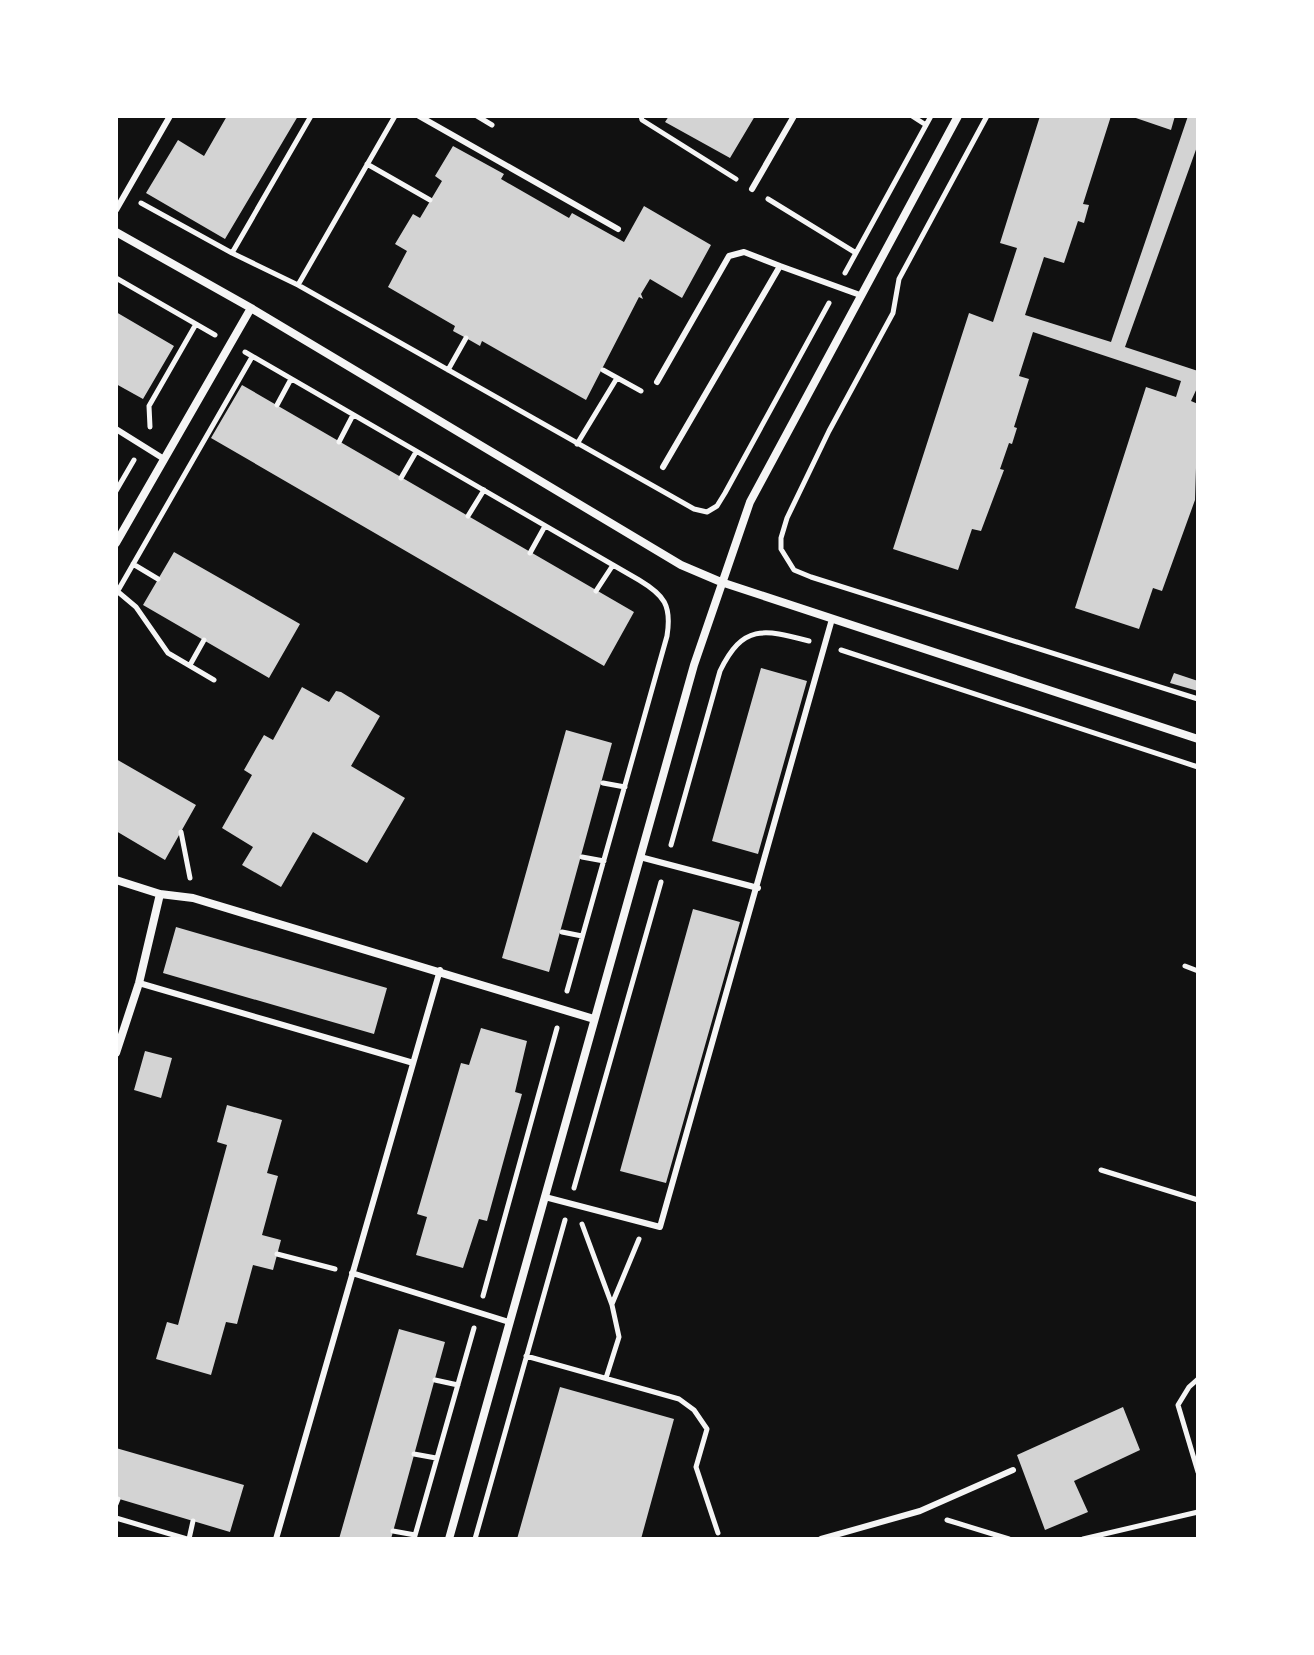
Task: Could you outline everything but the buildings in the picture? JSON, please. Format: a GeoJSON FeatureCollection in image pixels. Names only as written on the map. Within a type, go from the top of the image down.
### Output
{"type":"FeatureCollection","features":[{"type":"Feature","properties":{"kind":"street"},"geometry":{"type":"LineString","coordinates":[[449,1539],[640,857],[721,582],[750,502],[958,116]]}},
{"type":"Feature","properties":{"kind":"street"},"geometry":{"type":"LineString","coordinates":[[116,232],[251,308],[681,565],[721,582],[1198,739]]}},
{"type":"Feature","properties":{"kind":"street"},"geometry":{"type":"LineString","coordinates":[[116,543],[251,308]]}},
{"type":"Feature","properties":{"kind":"street"},"geometry":{"type":"LineString","coordinates":[[116,880],[160,894],[193,898],[440,970],[594,1019]]}},
{"type":"Feature","properties":{"kind":"street"},"geometry":{"type":"LineString","coordinates":[[116,1053],[139,983],[160,894]]}},
{"type":"Feature","properties":{"kind":"lane"},"geometry":{"type":"LineString","coordinates":[[116,210],[170,116]]}},
{"type":"Feature","properties":{"kind":"lane"},"geometry":{"type":"LineString","coordinates":[[419,116],[618,229]]}},
{"type":"Feature","properties":{"kind":"lane"},"geometry":{"type":"LineString","coordinates":[[752,189],[794,116]]}},
{"type":"Feature","properties":{"kind":"lane"},"geometry":{"type":"LineString","coordinates":[[657,382],[729,256],[744,252],[860,295]]}},
{"type":"Feature","properties":{"kind":"lane"},"geometry":{"type":"LineString","coordinates":[[663,467],[780,266]]}},
{"type":"Feature","properties":{"kind":"lane"},"geometry":{"type":"LineString","coordinates":[[116,429],[164,459]]}},
{"type":"Feature","properties":{"kind":"lane"},"geometry":{"type":"LineString","coordinates":[[545,1197],[660,1227],[832,619]]}},
{"type":"Feature","properties":{"kind":"lane"},"geometry":{"type":"LineString","coordinates":[[640,857],[758,888]]}},
{"type":"Feature","properties":{"kind":"lane"},"geometry":{"type":"LineString","coordinates":[[276,1539],[410,1062],[440,970]]}},
{"type":"Feature","properties":{"kind":"lane"},"geometry":{"type":"LineString","coordinates":[[139,983],[410,1062]]}},
{"type":"Feature","properties":{"kind":"lane"},"geometry":{"type":"LineString","coordinates":[[352,1273],[509,1322]]}},
{"type":"Feature","properties":{"kind":"lane"},"geometry":{"type":"LineString","coordinates":[[821,1539],[920,1511],[1013,1470]]}},
{"type":"Feature","properties":{"kind":"path"},"geometry":{"type":"LineString","coordinates":[[232,253],[311,116]]}},
{"type":"Feature","properties":{"kind":"path"},"geometry":{"type":"LineString","coordinates":[[298,285],[395,116]]}},
{"type":"Feature","properties":{"kind":"path"},"geometry":{"type":"LineString","coordinates":[[477,116],[492,125]]}},
{"type":"Feature","properties":{"kind":"path"},"geometry":{"type":"LineString","coordinates":[[912,116],[926,125]]}},
{"type":"Feature","properties":{"kind":"path"},"geometry":{"type":"LineString","coordinates":[[987,116],[899,279],[893,313],[829,431],[787,518],[781,549],[794,570],[811,577],[1198,699]]}},
{"type":"Feature","properties":{"kind":"path"},"geometry":{"type":"LineString","coordinates":[[367,164],[430,200]]}},
{"type":"Feature","properties":{"kind":"path"},"geometry":{"type":"LineString","coordinates":[[125,194],[232,253],[298,285],[694,509],[707,512],[717,506],[725,493]]}},
{"type":"Feature","properties":{"kind":"path"},"geometry":{"type":"LineString","coordinates":[[116,278],[654,589],[671,616],[415,1537],[393,1531]]}},
{"type":"Feature","properties":{"kind":"path"},"geometry":{"type":"LineString","coordinates":[[116,491],[151,432],[149,406],[196,324]]}},
{"type":"Feature","properties":{"kind":"path"},"geometry":{"type":"LineString","coordinates":[[448,370],[466,338]]}},
{"type":"Feature","properties":{"kind":"path"},"geometry":{"type":"LineString","coordinates":[[214,680],[168,653],[136,607],[117,592],[252,357]]}},
{"type":"Feature","properties":{"kind":"path"},"geometry":{"type":"LineString","coordinates":[[577,444],[617,378]]}},
{"type":"Feature","properties":{"kind":"path"},"geometry":{"type":"LineString","coordinates":[[277,405],[291,379]]}},
{"type":"Feature","properties":{"kind":"path"},"geometry":{"type":"LineString","coordinates":[[339,442],[353,415]]}},
{"type":"Feature","properties":{"kind":"path"},"geometry":{"type":"LineString","coordinates":[[401,478],[416,452]]}},
{"type":"Feature","properties":{"kind":"path"},"geometry":{"type":"LineString","coordinates":[[468,516],[484,490]]}},
{"type":"Feature","properties":{"kind":"path"},"geometry":{"type":"LineString","coordinates":[[530,553],[545,526]]}},
{"type":"Feature","properties":{"kind":"path"},"geometry":{"type":"LineString","coordinates":[[133,564],[158,579]]}},
{"type":"Feature","properties":{"kind":"path"},"geometry":{"type":"LineString","coordinates":[[596,591],[613,565]]}},
{"type":"Feature","properties":{"kind":"path"},"geometry":{"type":"LineString","coordinates":[[475,1539],[720,671],[731,648],[743,637],[761,633],[792,637]]}},
{"type":"Feature","properties":{"kind":"path"},"geometry":{"type":"LineString","coordinates":[[190,665],[204,640]]}},
{"type":"Feature","properties":{"kind":"path"},"geometry":{"type":"LineString","coordinates":[[825,645],[1198,767]]}},
{"type":"Feature","properties":{"kind":"path"},"geometry":{"type":"LineString","coordinates":[[603,783],[625,787]]}},
{"type":"Feature","properties":{"kind":"path"},"geometry":{"type":"LineString","coordinates":[[181,832],[193,898]]}},
{"type":"Feature","properties":{"kind":"path"},"geometry":{"type":"LineString","coordinates":[[582,857],[604,861]]}},
{"type":"Feature","properties":{"kind":"path"},"geometry":{"type":"LineString","coordinates":[[562,932],[582,936]]}},
{"type":"Feature","properties":{"kind":"path"},"geometry":{"type":"LineString","coordinates":[[1185,966],[1198,971]]}},
{"type":"Feature","properties":{"kind":"path"},"geometry":{"type":"LineString","coordinates":[[1101,1170],[1198,1200]]}},
{"type":"Feature","properties":{"kind":"path"},"geometry":{"type":"LineString","coordinates":[[572,1204],[612,1305],[619,1337],[606,1379]]}},
{"type":"Feature","properties":{"kind":"path"},"geometry":{"type":"LineString","coordinates":[[612,1305],[645,1223]]}},
{"type":"Feature","properties":{"kind":"path"},"geometry":{"type":"LineString","coordinates":[[277,1254],[352,1273]]}},
{"type":"Feature","properties":{"kind":"path"},"geometry":{"type":"LineString","coordinates":[[526,1356],[679,1399],[694,1410],[707,1429],[696,1467],[718,1533]]}},
{"type":"Feature","properties":{"kind":"path"},"geometry":{"type":"LineString","coordinates":[[1198,1379],[1178,1405],[1198,1472]]}},
{"type":"Feature","properties":{"kind":"path"},"geometry":{"type":"LineString","coordinates":[[435,1380],[458,1385]]}},
{"type":"Feature","properties":{"kind":"path"},"geometry":{"type":"LineString","coordinates":[[414,1454],[436,1458]]}},
{"type":"Feature","properties":{"kind":"path"},"geometry":{"type":"LineString","coordinates":[[920,1511],[1009,1539]]}},
{"type":"Feature","properties":{"kind":"path"},"geometry":{"type":"LineString","coordinates":[[1083,1539],[1198,1512]]}},
{"type":"Feature","properties":{"kind":"path"},"geometry":{"type":"LineString","coordinates":[[116,1518],[188,1539],[193,1521]]}}]}
